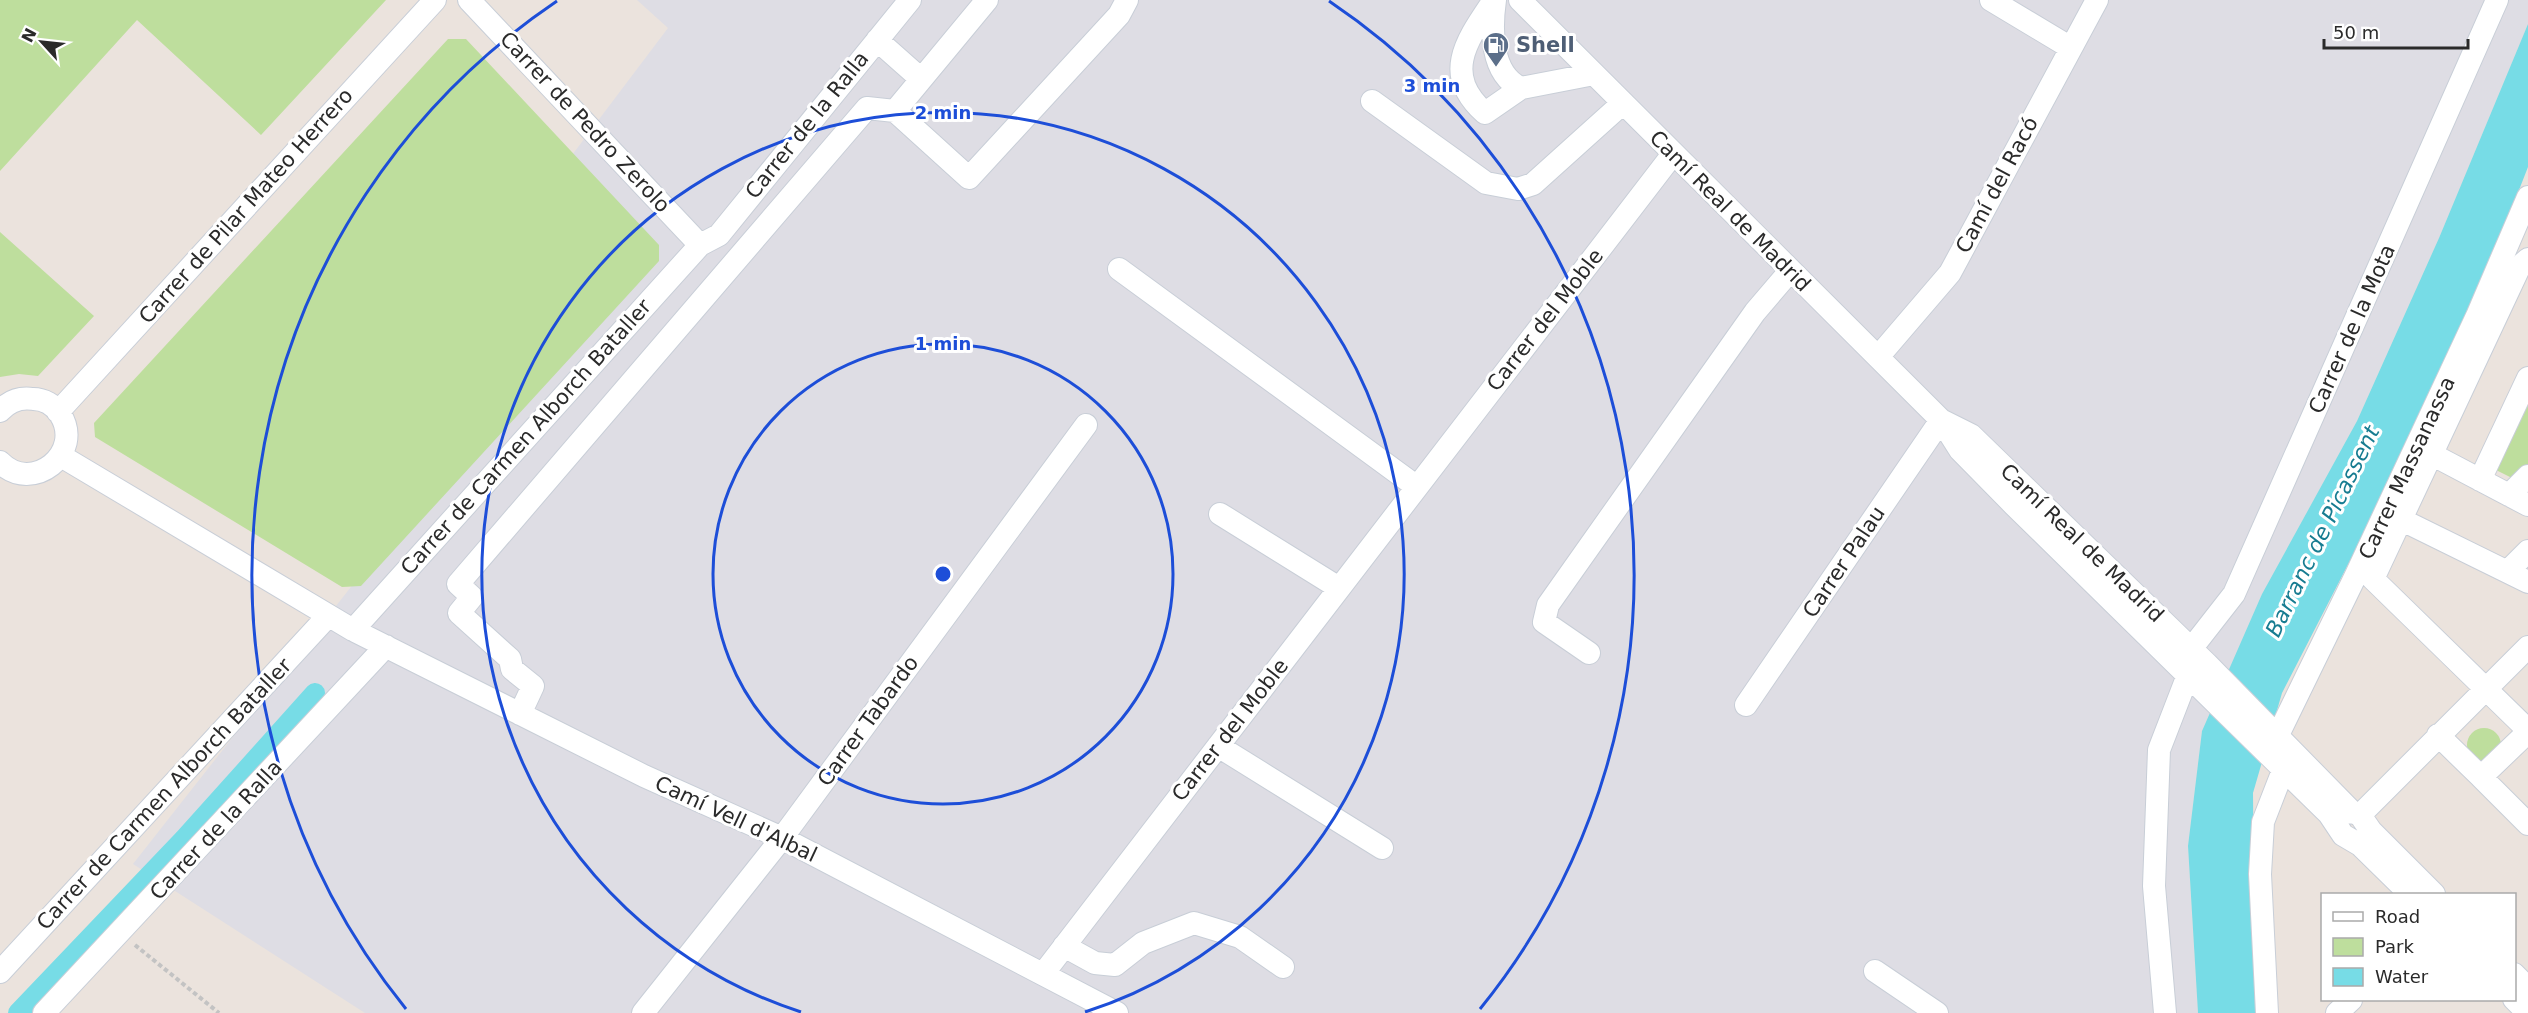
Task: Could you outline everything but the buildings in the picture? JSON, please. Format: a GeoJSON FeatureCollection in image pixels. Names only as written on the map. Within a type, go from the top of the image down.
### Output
{"type":"FeatureCollection","features":[{"type":"Feature","properties":{"kind":"street","name":"Carrer de Pilar Mateo Herrero"},"geometry":{"type":"LineString","coordinates":[[58,412],[435,0]]}},
{"type":"Feature","properties":{"kind":"street","name":"Carrer de Pedro Zerolo"},"geometry":{"type":"LineString","coordinates":[[469,0],[700,245]]}},
{"type":"Feature","properties":{"kind":"street","name":"Carrer de la Ralla"},"geometry":{"type":"LineString","coordinates":[[700,245],[719,235],[910,0]]}},
{"type":"Feature","properties":{"kind":"street"},"geometry":{"type":"LineString","coordinates":[[895,111],[987,0]]}},
{"type":"Feature","properties":{"kind":"street"},"geometry":{"type":"LineString","coordinates":[[520,714],[533,686],[512,669],[510,659],[459,613],[472,597],[458,584],[867,108],[895,111],[969,178],[1119,15],[1127,0]]}},
{"type":"Feature","properties":{"kind":"street"},"geometry":{"type":"LineString","coordinates":[[1495,0],[1473,31],[1460,74],[1463,87],[1475,104],[1485,113],[1521,88],[1594,74]]}},
{"type":"Feature","properties":{"kind":"street"},"geometry":{"type":"LineString","coordinates":[[1495,0],[1492,20],[1498,63],[1513,84],[1521,88]]}},
{"type":"Feature","properties":{"kind":"street","name":"Camí Real de Madrid"},"geometry":{"type":"LineString","coordinates":[[1520,0],[1941,420],[1960,450],[2107,598],[2131,604],[2199,668]]}},
{"type":"Feature","properties":{"kind":"street"},"geometry":{"type":"LineString","coordinates":[[1991,0],[2071,48]]}},
{"type":"Feature","properties":{"kind":"street","name":"Camí del Racó"},"geometry":{"type":"LineString","coordinates":[[1878,357],[1950,273],[2097,0]]}},
{"type":"Feature","properties":{"kind":"street","name":"Carrer de la Mota"},"geometry":{"type":"LineString","coordinates":[[2165,1013],[2154,886],[2159,750],[2234,594],[2497,0]]}},
{"type":"Feature","properties":{"kind":"street"},"geometry":{"type":"LineString","coordinates":[[877,40],[921,79]]}},
{"type":"Feature","properties":{"kind":"street"},"geometry":{"type":"LineString","coordinates":[[1372,101],[1486,183],[1518,189],[1533,184],[1623,103]]}},
{"type":"Feature","properties":{"kind":"street","name":"Carrer del Moble"},"geometry":{"type":"LineString","coordinates":[[1043,974],[1673,154]]}},
{"type":"Feature","properties":{"kind":"street","name":"Carrer Massanassa"},"geometry":{"type":"LineString","coordinates":[[2278,735],[2356,575],[2477,316],[2528,197]]}},
{"type":"Feature","properties":{"kind":"street","name":"Carrer de Carmen Alborch Bataller"},"geometry":{"type":"LineString","coordinates":[[352,630],[700,245]]}},
{"type":"Feature","properties":{"kind":"street","name":"Carrer Massanassa"},"geometry":{"type":"LineString","coordinates":[[2486,689],[2373,579],[2520,266],[2528,259]]}},
{"type":"Feature","properties":{"kind":"street"},"geometry":{"type":"LineString","coordinates":[[1119,269],[1418,487]]}},
{"type":"Feature","properties":{"kind":"street"},"geometry":{"type":"LineString","coordinates":[[1589,652],[1544,622],[1548,605],[1755,312],[1790,271]]}},
{"type":"Feature","properties":{"kind":"street"},"geometry":{"type":"LineString","coordinates":[[2480,480],[2528,378]]}},
{"type":"Feature","properties":{"kind":"street"},"geometry":{"type":"LineString","coordinates":[[0,411],[15,400],[38,399],[49,404],[58,412],[67,433],[66,445],[61,456],[54,464],[35,474],[14,472],[1,466]]}},
{"type":"Feature","properties":{"kind":"street","name":"Camí Real de Madrid"},"geometry":{"type":"LineString","coordinates":[[1941,420],[1971,435],[2199,668],[2278,763],[2329,814],[2354,823]]}},
{"type":"Feature","properties":{"kind":"street","name":"Carrer Palau"},"geometry":{"type":"LineString","coordinates":[[1746,705],[1941,420]]}},
{"type":"Feature","properties":{"kind":"street","name":"Carrer Tabardo"},"geometry":{"type":"LineString","coordinates":[[644,1013],[782,838],[1086,425]]}},
{"type":"Feature","properties":{"kind":"street"},"geometry":{"type":"LineString","coordinates":[[2433,455],[2518,500],[2528,476]]}},
{"type":"Feature","properties":{"kind":"street","name":"Camí Vell d'Albal"},"geometry":{"type":"LineString","coordinates":[[61,456],[352,630],[644,776],[782,838],[1117,1013]]}},
{"type":"Feature","properties":{"kind":"street"},"geometry":{"type":"LineString","coordinates":[[1220,514],[1339,588]]}},
{"type":"Feature","properties":{"kind":"street"},"geometry":{"type":"LineString","coordinates":[[2400,519],[2528,582]]}},
{"type":"Feature","properties":{"kind":"street"},"geometry":{"type":"LineString","coordinates":[[2508,571],[2528,551]]}},
{"type":"Feature","properties":{"kind":"street","name":"Carrer de Carmen Alborch Bataller"},"geometry":{"type":"LineString","coordinates":[[0,972],[328,616]]}},
{"type":"Feature","properties":{"kind":"street","name":"Carrer de la Ralla"},"geometry":{"type":"LineString","coordinates":[[44,1013],[386,646]]}},
{"type":"Feature","properties":{"kind":"street"},"geometry":{"type":"LineString","coordinates":[[2354,823],[2438,735],[2528,647]]}},
{"type":"Feature","properties":{"kind":"street"},"geometry":{"type":"LineString","coordinates":[[2199,668],[2278,735],[2354,823],[2409,893]]}},
{"type":"Feature","properties":{"kind":"street"},"geometry":{"type":"LineString","coordinates":[[2481,777],[2528,731],[2486,689]]}},
{"type":"Feature","properties":{"kind":"street"},"geometry":{"type":"LineString","coordinates":[[2438,735],[2528,824]]}},
{"type":"Feature","properties":{"kind":"street"},"geometry":{"type":"LineString","coordinates":[[1218,746],[1382,848]]}},
{"type":"Feature","properties":{"kind":"street"},"geometry":{"type":"LineString","coordinates":[[2268,1013],[2260,864],[2263,822],[2278,763]]}},
{"type":"Feature","properties":{"kind":"street"},"geometry":{"type":"LineString","coordinates":[[2354,823],[2433,893]]}},
{"type":"Feature","properties":{"kind":"street"},"geometry":{"type":"LineString","coordinates":[[1064,946],[1095,963],[1115,965],[1143,943],[1194,923],[1240,937],[1283,967]]}},
{"type":"Feature","properties":{"kind":"street"},"geometry":{"type":"LineString","coordinates":[[1875,971],[1937,1013]]}},
{"type":"Feature","properties":{"kind":"street"},"geometry":{"type":"LineString","coordinates":[[2516,976],[2528,988]]}},
{"type":"Feature","properties":{"kind":"street"},"geometry":{"type":"LineString","coordinates":[[2337,1013],[2349,1001]]}},
{"type":"Feature","properties":{"kind":"street"},"geometry":{"type":"LineString","coordinates":[[2516,1001],[2528,1012]]}},
{"type":"Feature","properties":{"kind":"path"},"geometry":{"type":"LineString","coordinates":[[120,933],[219,1013]]}},
{"type":"Feature","properties":{"kind":"shaded area"},"geometry":{"type":"Polygon","coordinates":[[[637,0],[2528,0],[2528,24],[2439,238],[2357,421],[2262,594],[2202,731],[2188,846],[2198,1013],[365,1013],[133,864],[605,264],[535,204],[668,28],[637,0]]]}},
{"type":"Feature","properties":{"kind":"green space"},"geometry":{"type":"Polygon","coordinates":[[[0,0],[386,0],[261,135],[137,20],[0,171],[0,0]]]}},
{"type":"Feature","properties":{"kind":"green space"},"geometry":{"type":"Polygon","coordinates":[[[448,39],[466,39],[659,245],[659,261],[361,586],[342,587],[95,437],[94,423],[448,39]]]}},
{"type":"Feature","properties":{"kind":"green space"},"geometry":{"type":"Polygon","coordinates":[[[0,232],[94,316],[38,376],[19,374],[0,377],[0,232]]]}},
{"type":"Feature","properties":{"kind":"green space"},"geometry":{"type":"Polygon","coordinates":[[[2528,388],[2528,468],[2516,480],[2490,467],[2528,388]]]}},
{"type":"Feature","properties":{"kind":"green space"},"geometry":{"type":"Polygon","coordinates":[[[2484,728],[2496,733],[2501,745],[2496,757],[2484,762],[2472,757],[2467,745],[2472,733],[2484,728]]]}},
{"type":"Feature","properties":{"kind":"water","name":"Barranc de Picassent"},"geometry":{"type":"Polygon","coordinates":[[[2528,24],[2528,167],[2476,300],[2395,473],[2282,693],[2253,793],[2255,1013],[2198,1013],[2188,846],[2202,731],[2262,594],[2357,421],[2439,238],[2528,24]]]}},
{"type":"Feature","properties":{"kind":"waterway"},"geometry":{"type":"LineString","coordinates":[[18,1013],[184,839],[315,693]]}},
{"type":"Feature","properties":{"kind":"place","name":"Shell"},"geometry":{"type":"Point","coordinates":[1496,68]}}]}
